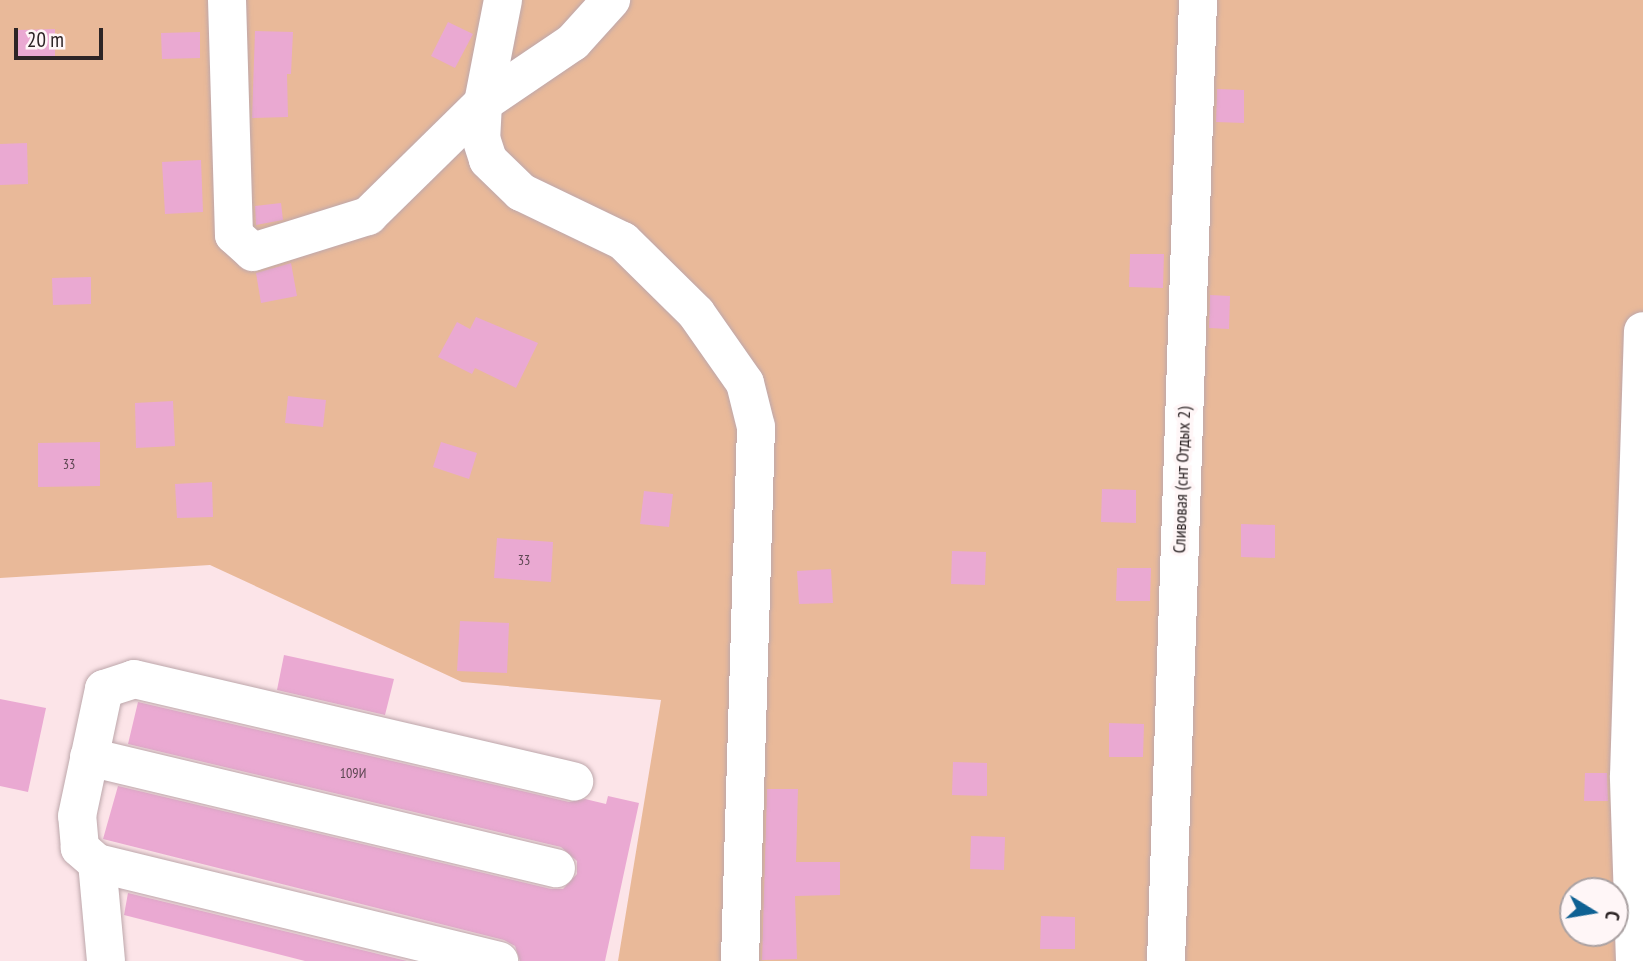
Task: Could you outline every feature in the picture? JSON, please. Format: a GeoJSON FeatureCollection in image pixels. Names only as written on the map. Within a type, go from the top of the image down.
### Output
{"type":"FeatureCollection","features":[{"type":"Feature","properties":{"kind":"lane"},"geometry":{"type":"LineString","coordinates":[[227,0],[234,235],[253,252],[368,216],[483,103],[573,42],[611,0]]}},
{"type":"Feature","properties":{"kind":"lane"},"geometry":{"type":"LineString","coordinates":[[503,0],[483,103],[481,138],[488,160],[521,192],[623,241],[696,313],[745,383],[756,427],[740,961]]}},
{"type":"Feature","properties":{"kind":"lane","name":"Сливовая (снт Отдых 2)"},"geometry":{"type":"LineString","coordinates":[[1166,961],[1198,0]]}},
{"type":"Feature","properties":{"kind":"lane"},"geometry":{"type":"LineString","coordinates":[[1635,961],[1629,776],[1643,331]]}},
{"type":"Feature","properties":{"kind":"lane"},"geometry":{"type":"LineString","coordinates":[[499,961],[97,863],[80,848],[77,816],[104,689],[134,679],[574,781]]}},
{"type":"Feature","properties":{"kind":"lane"},"geometry":{"type":"LineString","coordinates":[[89,757],[556,868]]}},
{"type":"Feature","properties":{"kind":"lane"},"geometry":{"type":"LineString","coordinates":[[97,863],[106,961]]}},
{"type":"Feature","properties":{"kind":"shaded area"},"geometry":{"type":"Polygon","coordinates":[[[0,0],[1643,0],[1643,961],[618,961],[661,700],[462,682],[210,565],[0,578],[0,0]]]}},
{"type":"Feature","properties":{"kind":"building"},"geometry":{"type":"Polygon","coordinates":[[[448,22],[473,34],[455,68],[431,56],[448,22]]]}},
{"type":"Feature","properties":{"kind":"building"},"geometry":{"type":"Polygon","coordinates":[[[55,29],[55,56],[17,57],[17,30],[55,29]]]}},
{"type":"Feature","properties":{"kind":"building"},"geometry":{"type":"Polygon","coordinates":[[[255,31],[293,32],[291,74],[287,74],[288,117],[252,118],[255,31]]]}},
{"type":"Feature","properties":{"kind":"building"},"geometry":{"type":"Polygon","coordinates":[[[200,32],[200,58],[162,59],[161,33],[200,32]]]}},
{"type":"Feature","properties":{"kind":"building"},"geometry":{"type":"Polygon","coordinates":[[[1217,89],[1244,90],[1244,123],[1216,122],[1217,89]]]}},
{"type":"Feature","properties":{"kind":"building"},"geometry":{"type":"Polygon","coordinates":[[[27,143],[28,184],[0,185],[0,144],[27,143]]]}},
{"type":"Feature","properties":{"kind":"building"},"geometry":{"type":"Polygon","coordinates":[[[201,160],[203,212],[165,214],[162,162],[201,160]]]}},
{"type":"Feature","properties":{"kind":"building"},"geometry":{"type":"Polygon","coordinates":[[[281,203],[283,220],[256,225],[255,206],[281,203]]]}},
{"type":"Feature","properties":{"kind":"building"},"geometry":{"type":"Polygon","coordinates":[[[1130,254],[1164,254],[1163,288],[1129,287],[1130,254]]]}},
{"type":"Feature","properties":{"kind":"building"},"geometry":{"type":"Polygon","coordinates":[[[291,263],[297,296],[261,303],[256,273],[291,263]]]}},
{"type":"Feature","properties":{"kind":"building"},"geometry":{"type":"Polygon","coordinates":[[[91,277],[91,304],[53,305],[52,278],[91,277]]]}},
{"type":"Feature","properties":{"kind":"building"},"geometry":{"type":"Polygon","coordinates":[[[1210,295],[1230,296],[1229,329],[1209,328],[1210,295]]]}},
{"type":"Feature","properties":{"kind":"building"},"geometry":{"type":"Polygon","coordinates":[[[476,317],[538,343],[516,388],[475,368],[472,374],[438,357],[457,322],[470,329],[476,317]]]}},
{"type":"Feature","properties":{"kind":"building"},"geometry":{"type":"Polygon","coordinates":[[[288,396],[326,400],[323,427],[285,423],[288,396]]]}},
{"type":"Feature","properties":{"kind":"building"},"geometry":{"type":"Polygon","coordinates":[[[173,401],[175,446],[136,448],[135,403],[173,401]]]}},
{"type":"Feature","properties":{"kind":"building"},"geometry":{"type":"Polygon","coordinates":[[[100,442],[100,486],[38,487],[38,443],[100,442]]]}},
{"type":"Feature","properties":{"kind":"building"},"geometry":{"type":"Polygon","coordinates":[[[441,442],[477,453],[469,479],[433,467],[441,442]]]}},
{"type":"Feature","properties":{"kind":"building"},"geometry":{"type":"Polygon","coordinates":[[[212,482],[213,517],[177,518],[175,484],[212,482]]]}},
{"type":"Feature","properties":{"kind":"building"},"geometry":{"type":"Polygon","coordinates":[[[1102,489],[1136,490],[1136,523],[1101,522],[1102,489]]]}},
{"type":"Feature","properties":{"kind":"building"},"geometry":{"type":"Polygon","coordinates":[[[644,491],[673,494],[669,527],[640,524],[644,491]]]}},
{"type":"Feature","properties":{"kind":"building"},"geometry":{"type":"Polygon","coordinates":[[[1241,524],[1275,525],[1275,558],[1241,557],[1241,524]]]}},
{"type":"Feature","properties":{"kind":"building"},"geometry":{"type":"Polygon","coordinates":[[[497,538],[553,542],[551,582],[494,578],[497,538]]]}},
{"type":"Feature","properties":{"kind":"building"},"geometry":{"type":"Polygon","coordinates":[[[952,551],[986,552],[985,585],[951,584],[952,551]]]}},
{"type":"Feature","properties":{"kind":"building"},"geometry":{"type":"Polygon","coordinates":[[[1117,568],[1151,568],[1150,601],[1116,601],[1117,568]]]}},
{"type":"Feature","properties":{"kind":"building"},"geometry":{"type":"Polygon","coordinates":[[[831,569],[833,603],[799,604],[797,571],[831,569]]]}},
{"type":"Feature","properties":{"kind":"building"},"geometry":{"type":"Polygon","coordinates":[[[460,621],[509,623],[507,673],[457,671],[460,621]]]}},
{"type":"Feature","properties":{"kind":"building"},"geometry":{"type":"Polygon","coordinates":[[[284,655],[394,679],[385,715],[277,690],[284,655]]]}},
{"type":"Feature","properties":{"kind":"building"},"geometry":{"type":"Polygon","coordinates":[[[0,699],[46,708],[28,792],[0,786],[0,699]]]}},
{"type":"Feature","properties":{"kind":"building"},"geometry":{"type":"Polygon","coordinates":[[[138,702],[569,802],[585,799],[606,804],[608,796],[639,803],[605,961],[520,961],[515,946],[504,940],[103,839],[118,786],[551,889],[563,889],[577,874],[577,861],[561,847],[128,744],[138,702]]]}},
{"type":"Feature","properties":{"kind":"building"},"geometry":{"type":"Polygon","coordinates":[[[1109,723],[1144,724],[1143,757],[1109,757],[1109,723]]]}},
{"type":"Feature","properties":{"kind":"building"},"geometry":{"type":"Polygon","coordinates":[[[953,762],[987,763],[987,796],[952,795],[953,762]]]}},
{"type":"Feature","properties":{"kind":"building"},"geometry":{"type":"Polygon","coordinates":[[[1585,773],[1607,773],[1608,801],[1584,801],[1585,773]]]}},
{"type":"Feature","properties":{"kind":"building"},"geometry":{"type":"Polygon","coordinates":[[[767,789],[798,789],[796,862],[840,862],[840,895],[795,896],[797,959],[762,960],[767,789]]]}},
{"type":"Feature","properties":{"kind":"building"},"geometry":{"type":"Polygon","coordinates":[[[971,836],[1005,837],[1004,870],[970,869],[971,836]]]}},
{"type":"Feature","properties":{"kind":"building"},"geometry":{"type":"Polygon","coordinates":[[[128,893],[407,961],[305,961],[124,915],[128,893]]]}},
{"type":"Feature","properties":{"kind":"building"},"geometry":{"type":"Polygon","coordinates":[[[1041,916],[1075,917],[1075,949],[1040,949],[1041,916]]]}}]}
